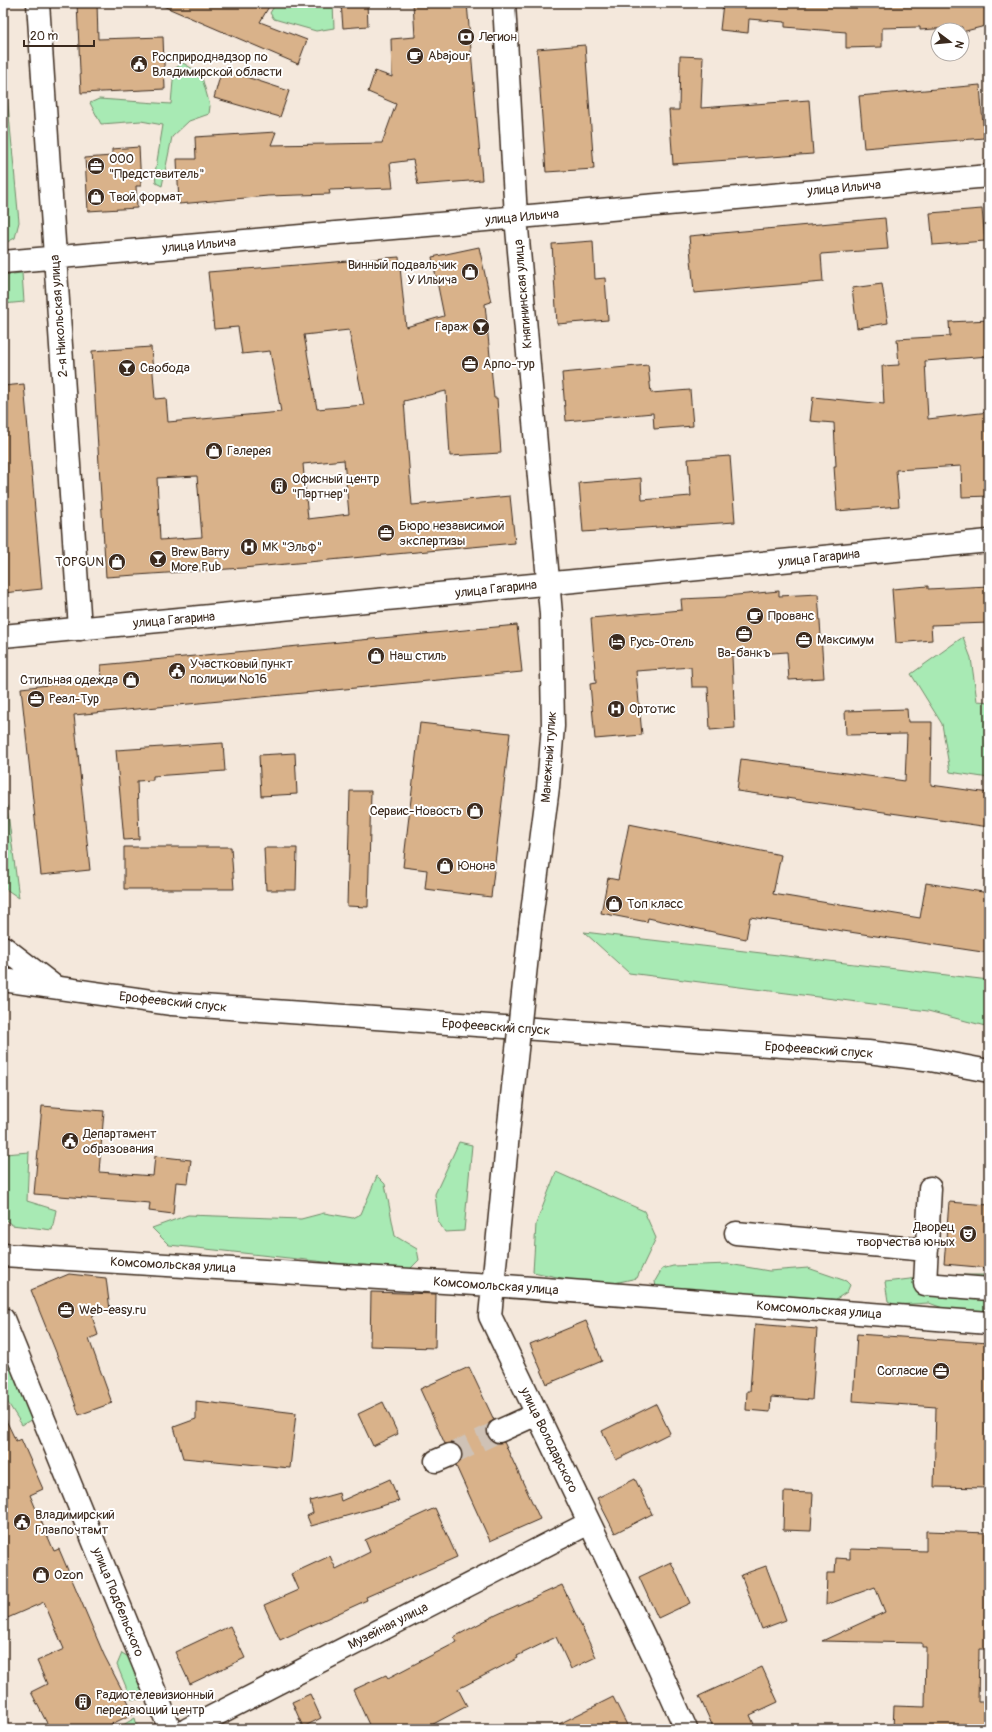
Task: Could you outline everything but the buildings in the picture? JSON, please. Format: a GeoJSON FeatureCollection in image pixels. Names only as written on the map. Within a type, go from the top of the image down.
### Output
{"type":"FeatureCollection","features":[{"type":"Feature","properties":{"kind":"street","name":"2-я Никольская улица"},"geometry":{"type":"LineString","coordinates":[[38,3],[80,629]]}},
{"type":"Feature","properties":{"kind":"street","name":"Княгининская улица"},"geometry":{"type":"LineString","coordinates":[[504,3],[516,217],[549,584]]}},
{"type":"Feature","properties":{"kind":"street","name":"улица Ильича"},"geometry":{"type":"LineString","coordinates":[[3,262],[54,256],[989,176]]}},
{"type":"Feature","properties":{"kind":"street","name":"улица Гагарина"},"geometry":{"type":"LineString","coordinates":[[3,636],[989,541]]}},
{"type":"Feature","properties":{"kind":"street","name":"Манежный тупик"},"geometry":{"type":"LineString","coordinates":[[508,1134],[530,928],[548,787],[553,726],[549,584]]}},
{"type":"Feature","properties":{"kind":"street"},"geometry":{"type":"LineString","coordinates":[[3,947],[57,988]]}},
{"type":"Feature","properties":{"kind":"street","name":"Ерофеевский спуск"},"geometry":{"type":"LineString","coordinates":[[3,980],[172,1004],[868,1052],[925,1059],[989,1071]]}},
{"type":"Feature","properties":{"kind":"street","name":"улица Володарского"},"geometry":{"type":"LineString","coordinates":[[508,1134],[490,1316],[686,1729]]}},
{"type":"Feature","properties":{"kind":"street"},"geometry":{"type":"LineString","coordinates":[[930,1188],[925,1284],[989,1289]]}},
{"type":"Feature","properties":{"kind":"street"},"geometry":{"type":"LineString","coordinates":[[736,1233],[927,1250]]}},
{"type":"Feature","properties":{"kind":"street","name":"Комсомольская улица"},"geometry":{"type":"LineString","coordinates":[[3,1255],[492,1285],[989,1323]]}},
{"type":"Feature","properties":{"kind":"street","name":"улица Подбельского"},"geometry":{"type":"LineString","coordinates":[[3,1320],[170,1729]]}},
{"type":"Feature","properties":{"kind":"street"},"geometry":{"type":"LineString","coordinates":[[499,1431],[536,1414]]}},
{"type":"Feature","properties":{"kind":"street","name":"Музейная улица"},"geometry":{"type":"LineString","coordinates":[[188,1729],[589,1523]]}},
{"type":"Feature","properties":{"kind":"green space"},"geometry":{"type":"Polygon","coordinates":[[[276,3],[333,3],[334,28],[316,31],[274,19],[270,13],[276,3]]]}},
{"type":"Feature","properties":{"kind":"green space"},"geometry":{"type":"Polygon","coordinates":[[[3,51],[19,222],[15,238],[3,244],[3,51]]]}},
{"type":"Feature","properties":{"kind":"green space"},"geometry":{"type":"Polygon","coordinates":[[[183,63],[201,74],[210,106],[209,114],[189,121],[172,137],[162,186],[156,183],[155,173],[163,125],[141,121],[101,124],[90,103],[99,99],[171,104],[174,69],[183,63]]]}},
{"type":"Feature","properties":{"kind":"green space"},"geometry":{"type":"Polygon","coordinates":[[[22,273],[24,302],[3,304],[3,275],[22,273]]]}},
{"type":"Feature","properties":{"kind":"green space"},"geometry":{"type":"Polygon","coordinates":[[[963,637],[971,658],[977,701],[989,702],[989,778],[950,772],[942,724],[911,674],[963,637]]]}},
{"type":"Feature","properties":{"kind":"green space"},"geometry":{"type":"Polygon","coordinates":[[[3,802],[7,806],[19,898],[3,887],[3,802]]]}},
{"type":"Feature","properties":{"kind":"green space"},"geometry":{"type":"Polygon","coordinates":[[[584,932],[989,980],[989,1027],[928,1011],[629,973],[584,932]]]}},
{"type":"Feature","properties":{"kind":"green space"},"geometry":{"type":"Polygon","coordinates":[[[459,1142],[472,1145],[464,1231],[445,1232],[438,1221],[435,1194],[459,1142]]]}},
{"type":"Feature","properties":{"kind":"green space"},"geometry":{"type":"Polygon","coordinates":[[[29,1152],[27,1201],[56,1210],[52,1230],[12,1225],[3,1218],[5,1154],[29,1152]]]}},
{"type":"Feature","properties":{"kind":"green space"},"geometry":{"type":"Polygon","coordinates":[[[556,1172],[644,1211],[656,1238],[637,1278],[601,1286],[533,1272],[536,1224],[556,1172]]]}},
{"type":"Feature","properties":{"kind":"green space"},"geometry":{"type":"Polygon","coordinates":[[[377,1176],[385,1184],[395,1236],[417,1249],[419,1260],[408,1271],[169,1245],[152,1228],[188,1215],[301,1219],[324,1213],[353,1218],[361,1214],[377,1176]]]}},
{"type":"Feature","properties":{"kind":"green space"},"geometry":{"type":"Polygon","coordinates":[[[729,1264],[769,1271],[808,1268],[846,1281],[850,1285],[847,1292],[827,1305],[790,1296],[666,1294],[656,1288],[655,1281],[662,1269],[673,1266],[729,1264]]]}},
{"type":"Feature","properties":{"kind":"green space"},"geometry":{"type":"Polygon","coordinates":[[[943,1275],[989,1275],[989,1315],[954,1312],[929,1303],[895,1305],[888,1301],[885,1282],[943,1275]]]}},
{"type":"Feature","properties":{"kind":"green space"},"geometry":{"type":"Polygon","coordinates":[[[3,1351],[34,1418],[22,1425],[3,1395],[3,1351]]]}},
{"type":"Feature","properties":{"kind":"green space"},"geometry":{"type":"Polygon","coordinates":[[[122,1653],[130,1658],[144,1693],[143,1700],[131,1699],[117,1665],[122,1653]]]}},
{"type":"Feature","properties":{"kind":"green space"},"geometry":{"type":"Polygon","coordinates":[[[135,1718],[138,1729],[116,1729],[135,1718]]]}},
{"type":"Feature","properties":{"kind":"tunnel"},"geometry":{"type":"LineString","coordinates":[[450,1455],[499,1431]]}},
{"type":"Feature","properties":{"kind":"place","name":"Легион"},"geometry":{"type":"Point","coordinates":[466,37]}},
{"type":"Feature","properties":{"kind":"place","name":"Abajour"},"geometry":{"type":"Point","coordinates":[415,56]}},
{"type":"Feature","properties":{"kind":"place","name":"Росприроднадзор по Владимирской области"},"geometry":{"type":"Point","coordinates":[139,64]}},
{"type":"Feature","properties":{"kind":"place","name":"ООО \"Представитель\""},"geometry":{"type":"Point","coordinates":[96,166]}},
{"type":"Feature","properties":{"kind":"place","name":"Твой формат"},"geometry":{"type":"Point","coordinates":[96,197]}},
{"type":"Feature","properties":{"kind":"place","name":"Винный подвальчик У Ильича"},"geometry":{"type":"Point","coordinates":[470,272]}},
{"type":"Feature","properties":{"kind":"place","name":"Гараж"},"geometry":{"type":"Point","coordinates":[481,327]}},
{"type":"Feature","properties":{"kind":"place","name":"Арпо-тур"},"geometry":{"type":"Point","coordinates":[470,364]}},
{"type":"Feature","properties":{"kind":"place","name":"Свобода"},"geometry":{"type":"Point","coordinates":[127,368]}},
{"type":"Feature","properties":{"kind":"place","name":"Галерея"},"geometry":{"type":"Point","coordinates":[214,451]}},
{"type":"Feature","properties":{"kind":"place","name":"Офисный центр \"Партнер\""},"geometry":{"type":"Point","coordinates":[279,486]}},
{"type":"Feature","properties":{"kind":"place","name":"Бюро независимой экспертизы"},"geometry":{"type":"Point","coordinates":[386,533]}},
{"type":"Feature","properties":{"kind":"place","name":"МК \"Эльф\""},"geometry":{"type":"Point","coordinates":[249,547]}},
{"type":"Feature","properties":{"kind":"place","name":"Brew Barry More Pub"},"geometry":{"type":"Point","coordinates":[158,559]}},
{"type":"Feature","properties":{"kind":"place","name":"TOPGUN"},"geometry":{"type":"Point","coordinates":[117,562]}},
{"type":"Feature","properties":{"kind":"place","name":"Прованс"},"geometry":{"type":"Point","coordinates":[755,616]}},
{"type":"Feature","properties":{"kind":"place","name":"Ва-банкъ"},"geometry":{"type":"Point","coordinates":[744,634]}},
{"type":"Feature","properties":{"kind":"place","name":"Максимум"},"geometry":{"type":"Point","coordinates":[804,640]}},
{"type":"Feature","properties":{"kind":"place","name":"Русь-Отель"},"geometry":{"type":"Point","coordinates":[617,642]}},
{"type":"Feature","properties":{"kind":"place","name":"Наш стиль"},"geometry":{"type":"Point","coordinates":[376,656]}},
{"type":"Feature","properties":{"kind":"place","name":"Участковый пункт полиции №16"},"geometry":{"type":"Point","coordinates":[177,671]}},
{"type":"Feature","properties":{"kind":"place","name":"Стильная одежда"},"geometry":{"type":"Point","coordinates":[131,680]}},
{"type":"Feature","properties":{"kind":"place","name":"Реал-Тур"},"geometry":{"type":"Point","coordinates":[36,699]}},
{"type":"Feature","properties":{"kind":"place","name":"Ортотис"},"geometry":{"type":"Point","coordinates":[616,709]}},
{"type":"Feature","properties":{"kind":"place","name":"Сервис-Новость"},"geometry":{"type":"Point","coordinates":[475,811]}},
{"type":"Feature","properties":{"kind":"place","name":"Юнона"},"geometry":{"type":"Point","coordinates":[445,866]}},
{"type":"Feature","properties":{"kind":"place","name":"Топ класс"},"geometry":{"type":"Point","coordinates":[614,904]}},
{"type":"Feature","properties":{"kind":"place","name":"Департамент образования"},"geometry":{"type":"Point","coordinates":[70,1141]}},
{"type":"Feature","properties":{"kind":"place","name":"Дворец творчества юных"},"geometry":{"type":"Point","coordinates":[968,1234]}},
{"type":"Feature","properties":{"kind":"place","name":"Web-easy.ru"},"geometry":{"type":"Point","coordinates":[66,1310]}},
{"type":"Feature","properties":{"kind":"place","name":"Согласие"},"geometry":{"type":"Point","coordinates":[941,1371]}},
{"type":"Feature","properties":{"kind":"place","name":"Владимирский Главпочтамт"},"geometry":{"type":"Point","coordinates":[22,1522]}},
{"type":"Feature","properties":{"kind":"place","name":"Ozon"},"geometry":{"type":"Point","coordinates":[41,1575]}},
{"type":"Feature","properties":{"kind":"place","name":"Радиотелевизионный передающий центр"},"geometry":{"type":"Point","coordinates":[83,1702]}}]}
